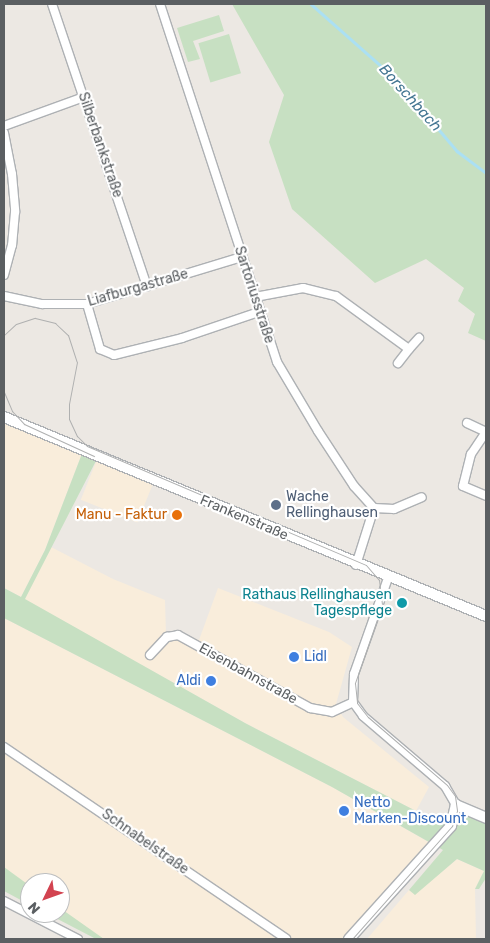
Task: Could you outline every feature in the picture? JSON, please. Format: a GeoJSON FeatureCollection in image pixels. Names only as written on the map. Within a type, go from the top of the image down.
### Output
{"type":"FeatureCollection","features":[{"type":"Feature","properties":{"kind":"main road","name":"Frankenstraße"},"geometry":{"type":"LineString","coordinates":[[4,417],[356,565],[486,616]]}},
{"type":"Feature","properties":{"kind":"main road"},"geometry":{"type":"LineString","coordinates":[[350,939],[451,826],[456,805],[486,818]]}},
{"type":"Feature","properties":{"kind":"street","name":"Silberbankstraße"},"geometry":{"type":"LineString","coordinates":[[52,4],[147,286]]}},
{"type":"Feature","properties":{"kind":"street","name":"Sartoriusstraße"},"geometry":{"type":"LineString","coordinates":[[160,4],[259,312],[277,362],[291,389],[354,486],[374,508]]}},
{"type":"Feature","properties":{"kind":"street"},"geometry":{"type":"LineString","coordinates":[[4,126],[84,98]]}},
{"type":"Feature","properties":{"kind":"street"},"geometry":{"type":"LineString","coordinates":[[4,133],[12,174],[15,212],[12,245],[4,274]]}},
{"type":"Feature","properties":{"kind":"street","name":"Liafburgastraße"},"geometry":{"type":"LineString","coordinates":[[4,296],[42,304],[87,304],[242,257]]}},
{"type":"Feature","properties":{"kind":"street"},"geometry":{"type":"LineString","coordinates":[[255,297],[287,289],[320,290],[347,301],[409,349]]}},
{"type":"Feature","properties":{"kind":"street"},"geometry":{"type":"LineString","coordinates":[[87,304],[100,349],[106,354],[114,355],[182,338],[259,312]]}},
{"type":"Feature","properties":{"kind":"street"},"geometry":{"type":"LineString","coordinates":[[398,363],[419,338]]}},
{"type":"Feature","properties":{"kind":"street"},"geometry":{"type":"LineString","coordinates":[[467,423],[486,432],[471,454],[463,486],[486,496]]}},
{"type":"Feature","properties":{"kind":"street"},"geometry":{"type":"LineString","coordinates":[[356,565],[374,508],[394,509],[422,497]]}},
{"type":"Feature","properties":{"kind":"street"},"geometry":{"type":"LineString","coordinates":[[388,578],[354,674],[353,702],[363,716],[445,786],[456,805]]}},
{"type":"Feature","properties":{"kind":"street","name":"Eisenbahnstraße"},"geometry":{"type":"LineString","coordinates":[[150,655],[168,637],[178,635],[310,708],[332,712],[353,702]]}},
{"type":"Feature","properties":{"kind":"street","name":"Schnabelstraße"},"geometry":{"type":"LineString","coordinates":[[4,746],[286,939]]}},
{"type":"Feature","properties":{"kind":"street"},"geometry":{"type":"LineString","coordinates":[[4,901],[78,939]]}},
{"type":"Feature","properties":{"kind":"shaded area"},"geometry":{"type":"Polygon","coordinates":[[[4,418],[83,451],[45,550],[21,597],[4,588],[4,418]]]}},
{"type":"Feature","properties":{"kind":"shaded area"},"geometry":{"type":"Polygon","coordinates":[[[98,457],[155,480],[137,523],[81,500],[98,457]]]}},
{"type":"Feature","properties":{"kind":"shaded area"},"geometry":{"type":"Polygon","coordinates":[[[51,547],[113,579],[165,600],[166,634],[178,631],[199,640],[218,588],[329,632],[352,647],[336,704],[343,717],[429,787],[416,811],[245,723],[24,599],[51,547]]]}},
{"type":"Feature","properties":{"kind":"shaded area"},"geometry":{"type":"Polygon","coordinates":[[[4,618],[332,787],[432,844],[348,939],[100,939],[70,917],[70,873],[20,873],[20,881],[4,869],[4,618]]]}},
{"type":"Feature","properties":{"kind":"shaded area"},"geometry":{"type":"Polygon","coordinates":[[[457,859],[484,871],[475,889],[476,939],[367,939],[409,890],[415,894],[457,859]]]}},
{"type":"Feature","properties":{"kind":"green space"},"geometry":{"type":"Polygon","coordinates":[[[232,4],[486,4],[486,341],[468,333],[475,314],[458,301],[464,288],[426,259],[375,283],[292,209],[269,142],[284,95],[232,4]]]}},
{"type":"Feature","properties":{"kind":"green space"},"geometry":{"type":"Polygon","coordinates":[[[219,15],[224,31],[193,41],[200,59],[188,62],[177,28],[219,15]]]}},
{"type":"Feature","properties":{"kind":"green space"},"geometry":{"type":"Polygon","coordinates":[[[229,34],[241,73],[210,83],[198,43],[229,34]]]}},
{"type":"Feature","properties":{"kind":"green space"},"geometry":{"type":"Polygon","coordinates":[[[83,451],[98,457],[25,599],[245,723],[416,811],[449,824],[455,807],[486,819],[486,878],[479,889],[475,889],[484,871],[457,859],[415,895],[409,890],[443,850],[332,787],[4,618],[4,588],[21,597],[45,550],[83,451]]]}},
{"type":"Feature","properties":{"kind":"green space"},"geometry":{"type":"Polygon","coordinates":[[[4,867],[20,879],[20,900],[4,891],[4,867]]]}},
{"type":"Feature","properties":{"kind":"green space"},"geometry":{"type":"Polygon","coordinates":[[[70,915],[104,939],[96,939],[65,923],[70,923],[70,915]]]}},
{"type":"Feature","properties":{"kind":"waterway","name":"Borschbach"},"geometry":{"type":"LineString","coordinates":[[311,4],[397,80],[457,151],[486,173]]}},
{"type":"Feature","properties":{"kind":"tram line"},"geometry":{"type":"LineString","coordinates":[[4,335],[16,324],[35,318],[55,323],[68,335],[77,362],[69,404],[69,419],[77,436],[87,446],[366,565],[379,580],[382,605],[355,683],[357,703],[368,717],[447,785],[455,796],[457,811],[452,826],[352,939]]}},
{"type":"Feature","properties":{"kind":"tram line"},"geometry":{"type":"LineString","coordinates":[[4,392],[12,411],[24,424],[94,456]]}},
{"type":"Feature","properties":{"kind":"place","name":"Wache Rellinghausen"},"geometry":{"type":"Point","coordinates":[276,505]}},
{"type":"Feature","properties":{"kind":"place","name":"Manu - Faktur"},"geometry":{"type":"Point","coordinates":[177,515]}},
{"type":"Feature","properties":{"kind":"place","name":"Rathaus Rellinghausen Tagespflege"},"geometry":{"type":"Point","coordinates":[402,603]}},
{"type":"Feature","properties":{"kind":"place","name":"Lidl"},"geometry":{"type":"Point","coordinates":[294,657]}},
{"type":"Feature","properties":{"kind":"place","name":"Aldi"},"geometry":{"type":"Point","coordinates":[211,681]}},
{"type":"Feature","properties":{"kind":"place","name":"Netto Marken-Discount"},"geometry":{"type":"Point","coordinates":[344,811]}}]}
